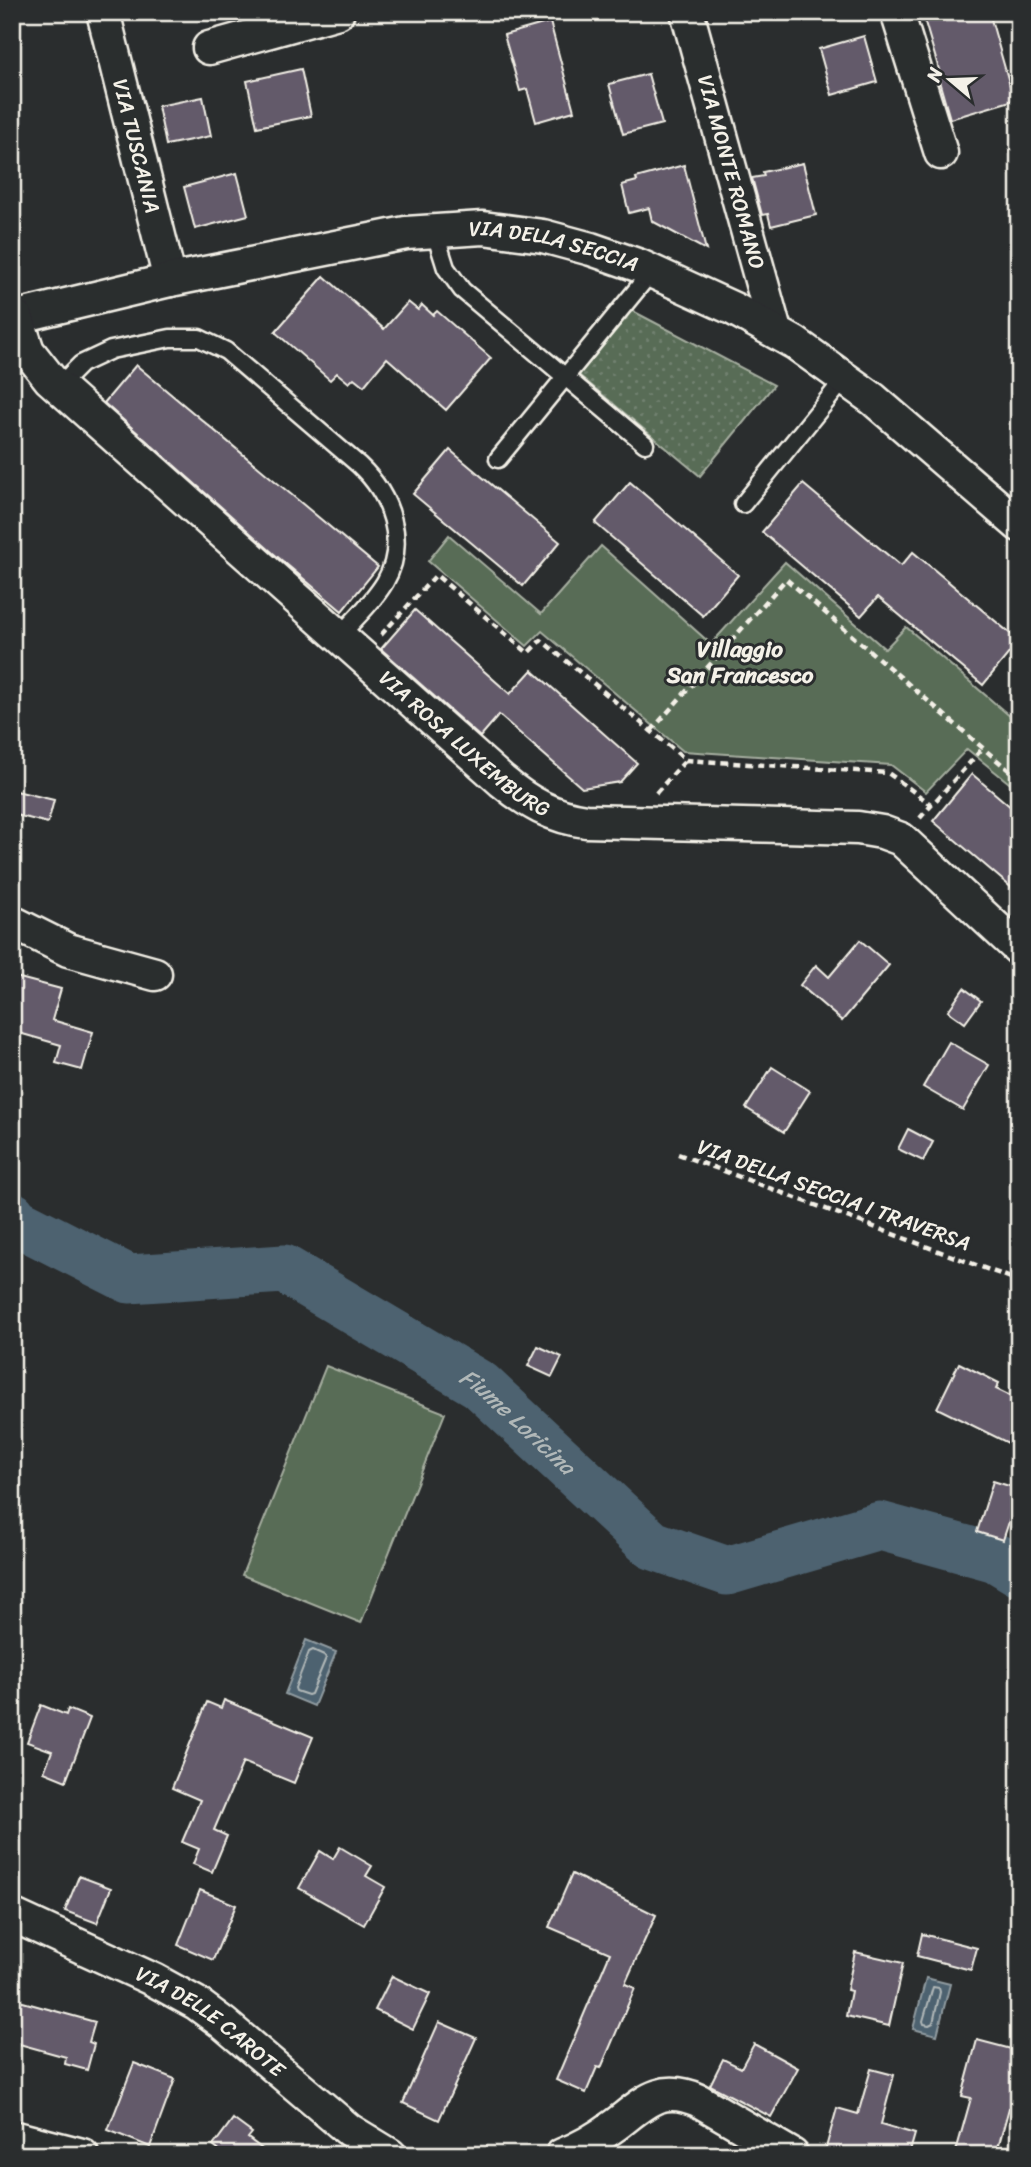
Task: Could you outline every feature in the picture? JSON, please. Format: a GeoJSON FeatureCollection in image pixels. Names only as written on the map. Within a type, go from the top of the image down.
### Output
{"type":"FeatureCollection","features":[{"type":"Feature","properties":{"kind":"street","name":"VIA TUSCANIA"},"geometry":{"type":"LineString","coordinates":[[103,12],[170,280]]}},
{"type":"Feature","properties":{"kind":"street"},"geometry":{"type":"LineString","coordinates":[[209,48],[338,12]]}},
{"type":"Feature","properties":{"kind":"street","name":"VIA MONTE ROMANO"},"geometry":{"type":"LineString","coordinates":[[687,12],[775,331]]}},
{"type":"Feature","properties":{"kind":"street"},"geometry":{"type":"LineString","coordinates":[[897,12],[941,153]]}},
{"type":"Feature","properties":{"kind":"street","name":"VIA DELLA SECCIA"},"geometry":{"type":"LineString","coordinates":[[14,318],[170,280],[397,234],[483,228],[543,236],[598,251],[652,271],[775,331],[846,377],[1019,525]]}},
{"type":"Feature","properties":{"kind":"street","name":"VIA ROSA LUXEMBURG"},"geometry":{"type":"LineString","coordinates":[[14,318],[32,358],[59,386],[512,789],[541,808],[557,815],[597,822],[858,828],[882,832],[901,839],[1019,949]]}},
{"type":"Feature","properties":{"kind":"street"},"geometry":{"type":"LineString","coordinates":[[12,922],[68,950],[155,974]]}},
{"type":"Feature","properties":{"kind":"street","name":"VIA DELLE CAROTE"},"geometry":{"type":"LineString","coordinates":[[12,1915],[154,1980],[196,2003],[230,2028],[349,2130],[390,2155]]}},
{"type":"Feature","properties":{"kind":"street"},"geometry":{"type":"LineString","coordinates":[[562,2155],[597,2138],[641,2103],[668,2094],[684,2095],[698,2100],[792,2155]]}},
{"type":"Feature","properties":{"kind":"street"},"geometry":{"type":"LineString","coordinates":[[12,2137],[82,2155]]}},
{"type":"Feature","properties":{"kind":"lane"},"geometry":{"type":"LineString","coordinates":[[434,230],[446,268],[462,290],[645,444]]}},
{"type":"Feature","properties":{"kind":"lane"},"geometry":{"type":"LineString","coordinates":[[498,459],[652,271]]}},
{"type":"Feature","properties":{"kind":"lane"},"geometry":{"type":"LineString","coordinates":[[59,386],[81,364],[111,349],[170,338],[199,338],[226,351],[359,465],[376,483],[389,507],[395,532],[394,555],[391,568],[350,646]]}},
{"type":"Feature","properties":{"kind":"lane"},"geometry":{"type":"LineString","coordinates":[[743,503],[846,377]]}},
{"type":"Feature","properties":{"kind":"path"},"geometry":{"type":"LineString","coordinates":[[350,646],[436,575],[528,653],[541,640],[686,760],[888,773],[932,805]]}},
{"type":"Feature","properties":{"kind":"path"},"geometry":{"type":"LineString","coordinates":[[651,731],[786,579],[1019,779]]}},
{"type":"Feature","properties":{"kind":"path"},"geometry":{"type":"LineString","coordinates":[[901,839],[983,748]]}},
{"type":"Feature","properties":{"kind":"path","name":"VIA DELLA SECCIA I TRAVERSA"},"geometry":{"type":"LineString","coordinates":[[678,1154],[1019,1281]]}},
{"type":"Feature","properties":{"kind":"green space"},"geometry":{"type":"Polygon","coordinates":[[[627,308],[774,385],[700,476],[574,371],[627,308]]]}},
{"type":"Feature","properties":{"kind":"green space"},"geometry":{"type":"Polygon","coordinates":[[[449,535],[541,614],[601,546],[711,644],[785,562],[885,649],[906,627],[1019,724],[1019,791],[967,749],[926,792],[891,765],[683,751],[542,631],[527,646],[428,561],[449,535]]]}},
{"type":"Feature","properties":{"kind":"green space"},"geometry":{"type":"Polygon","coordinates":[[[326,1366],[445,1413],[361,1623],[242,1575],[326,1366]]]}},
{"type":"Feature","properties":{"kind":"water"},"geometry":{"type":"Polygon","coordinates":[[[306,1640],[336,1652],[314,1706],[285,1694],[306,1640]]]}},
{"type":"Feature","properties":{"kind":"water"},"geometry":{"type":"Polygon","coordinates":[[[926,1978],[950,1984],[937,2035],[913,2029],[926,1978]]]}},
{"type":"Feature","properties":{"kind":"building"},"geometry":{"type":"Polygon","coordinates":[[[922,12],[989,12],[1014,100],[950,119],[922,12]]]}},
{"type":"Feature","properties":{"kind":"building"},"geometry":{"type":"Polygon","coordinates":[[[550,22],[574,111],[536,122],[527,89],[520,91],[504,35],[550,22]]]}},
{"type":"Feature","properties":{"kind":"building"},"geometry":{"type":"Polygon","coordinates":[[[864,36],[877,82],[832,95],[819,49],[864,36]]]}},
{"type":"Feature","properties":{"kind":"building"},"geometry":{"type":"Polygon","coordinates":[[[301,69],[311,116],[257,127],[247,81],[301,69]]]}},
{"type":"Feature","properties":{"kind":"building"},"geometry":{"type":"Polygon","coordinates":[[[648,74],[662,124],[623,134],[609,84],[648,74]]]}},
{"type":"Feature","properties":{"kind":"building"},"geometry":{"type":"Polygon","coordinates":[[[203,97],[211,136],[166,145],[158,106],[203,97]]]}},
{"type":"Feature","properties":{"kind":"building"},"geometry":{"type":"Polygon","coordinates":[[[803,163],[816,215],[771,226],[768,214],[762,215],[752,178],[764,176],[763,172],[803,163]]]}},
{"type":"Feature","properties":{"kind":"building"},"geometry":{"type":"Polygon","coordinates":[[[684,165],[706,250],[652,221],[649,208],[629,213],[622,185],[637,181],[636,178],[684,165]]]}},
{"type":"Feature","properties":{"kind":"building"},"geometry":{"type":"Polygon","coordinates":[[[237,173],[248,215],[195,229],[184,187],[237,173]]]}},
{"type":"Feature","properties":{"kind":"building"},"geometry":{"type":"Polygon","coordinates":[[[324,276],[384,329],[408,302],[418,310],[422,305],[433,315],[437,311],[491,358],[446,410],[387,358],[364,386],[354,378],[349,383],[337,373],[330,380],[275,332],[324,276]]]}},
{"type":"Feature","properties":{"kind":"building"},"geometry":{"type":"Polygon","coordinates":[[[136,365],[378,567],[342,611],[104,403],[136,365]]]}},
{"type":"Feature","properties":{"kind":"building"},"geometry":{"type":"Polygon","coordinates":[[[450,450],[560,542],[523,586],[413,494],[450,450]]]}},
{"type":"Feature","properties":{"kind":"building"},"geometry":{"type":"Polygon","coordinates":[[[630,482],[738,575],[703,616],[595,523],[630,482]]]}},
{"type":"Feature","properties":{"kind":"building"},"geometry":{"type":"Polygon","coordinates":[[[803,484],[901,566],[913,552],[1019,641],[983,685],[878,597],[861,616],[762,532],[803,484]]]}},
{"type":"Feature","properties":{"kind":"building"},"geometry":{"type":"Polygon","coordinates":[[[415,610],[510,694],[532,670],[637,763],[620,782],[582,788],[499,715],[480,737],[381,649],[415,610]]]}},
{"type":"Feature","properties":{"kind":"building"},"geometry":{"type":"Polygon","coordinates":[[[972,774],[1019,814],[1019,894],[933,821],[972,774]]]}},
{"type":"Feature","properties":{"kind":"building"},"geometry":{"type":"Polygon","coordinates":[[[12,790],[54,800],[48,823],[12,814],[12,790]]]}},
{"type":"Feature","properties":{"kind":"building"},"geometry":{"type":"Polygon","coordinates":[[[860,940],[889,965],[842,1021],[800,985],[816,965],[829,977],[860,940]]]}},
{"type":"Feature","properties":{"kind":"building"},"geometry":{"type":"Polygon","coordinates":[[[12,976],[61,989],[52,1020],[93,1032],[82,1070],[56,1063],[61,1045],[12,1031],[12,976]]]}},
{"type":"Feature","properties":{"kind":"building"},"geometry":{"type":"Polygon","coordinates":[[[964,988],[981,1001],[965,1023],[948,1011],[964,988]]]}},
{"type":"Feature","properties":{"kind":"building"},"geometry":{"type":"Polygon","coordinates":[[[949,1042],[989,1065],[963,1110],[923,1087],[949,1042]]]}},
{"type":"Feature","properties":{"kind":"building"},"geometry":{"type":"Polygon","coordinates":[[[772,1067],[810,1091],[784,1132],[746,1108],[772,1067]]]}},
{"type":"Feature","properties":{"kind":"building"},"geometry":{"type":"Polygon","coordinates":[[[908,1129],[933,1142],[923,1161],[898,1149],[908,1129]]]}},
{"type":"Feature","properties":{"kind":"building"},"geometry":{"type":"Polygon","coordinates":[[[538,1346],[562,1357],[552,1377],[528,1366],[538,1346]]]}},
{"type":"Feature","properties":{"kind":"building"},"geometry":{"type":"Polygon","coordinates":[[[959,1363],[999,1383],[996,1389],[1019,1400],[1019,1426],[1010,1444],[937,1408],[959,1363]]]}},
{"type":"Feature","properties":{"kind":"building"},"geometry":{"type":"Polygon","coordinates":[[[993,1481],[1019,1489],[1019,1512],[1013,1510],[1003,1540],[977,1532],[993,1481]]]}},
{"type":"Feature","properties":{"kind":"building"},"geometry":{"type":"Polygon","coordinates":[[[224,1700],[313,1737],[294,1783],[243,1762],[214,1830],[227,1836],[212,1872],[193,1864],[199,1849],[182,1842],[200,1800],[172,1788],[207,1702],[221,1708],[224,1700]]]}},
{"type":"Feature","properties":{"kind":"building"},"geometry":{"type":"Polygon","coordinates":[[[41,1705],[66,1715],[68,1709],[90,1718],[66,1781],[44,1772],[52,1751],[27,1742],[41,1705]]]}},
{"type":"Feature","properties":{"kind":"building"},"geometry":{"type":"Polygon","coordinates":[[[340,1847],[372,1866],[366,1876],[385,1887],[364,1925],[299,1888],[320,1851],[333,1859],[340,1847]]]}},
{"type":"Feature","properties":{"kind":"building"},"geometry":{"type":"Polygon","coordinates":[[[572,1874],[656,1915],[625,1984],[635,1988],[601,2068],[597,2067],[586,2093],[556,2080],[610,1953],[549,1927],[572,1874]]]}},
{"type":"Feature","properties":{"kind":"building"},"geometry":{"type":"Polygon","coordinates":[[[79,1876],[111,1888],[97,1923],[65,1911],[79,1876]]]}},
{"type":"Feature","properties":{"kind":"building"},"geometry":{"type":"Polygon","coordinates":[[[200,1890],[236,1905],[213,1960],[178,1945],[200,1890]]]}},
{"type":"Feature","properties":{"kind":"building"},"geometry":{"type":"Polygon","coordinates":[[[922,1934],[977,1948],[971,1970],[917,1956],[922,1934]]]}},
{"type":"Feature","properties":{"kind":"building"},"geometry":{"type":"Polygon","coordinates":[[[855,1952],[903,1963],[889,2026],[846,2016],[851,1991],[847,1990],[855,1952]]]}},
{"type":"Feature","properties":{"kind":"building"},"geometry":{"type":"Polygon","coordinates":[[[392,1976],[430,1994],[413,2029],[375,2010],[392,1976]]]}},
{"type":"Feature","properties":{"kind":"building"},"geometry":{"type":"Polygon","coordinates":[[[12,1999],[95,2022],[89,2042],[94,2044],[87,2070],[65,2064],[66,2057],[12,2042],[12,1999]]]}},
{"type":"Feature","properties":{"kind":"building"},"geometry":{"type":"Polygon","coordinates":[[[439,2022],[476,2038],[439,2120],[403,2103],[439,2022]]]}},
{"type":"Feature","properties":{"kind":"building"},"geometry":{"type":"Polygon","coordinates":[[[977,2040],[1019,2051],[1019,2098],[1016,2110],[1009,2108],[996,2155],[955,2155],[971,2098],[962,2096],[977,2040]]]}},
{"type":"Feature","properties":{"kind":"building"},"geometry":{"type":"Polygon","coordinates":[[[754,2044],[798,2068],[771,2117],[710,2085],[723,2059],[741,2068],[754,2044]]]}},
{"type":"Feature","properties":{"kind":"building"},"geometry":{"type":"Polygon","coordinates":[[[134,2063],[175,2079],[150,2147],[108,2130],[134,2063]]]}},
{"type":"Feature","properties":{"kind":"building"},"geometry":{"type":"Polygon","coordinates":[[[871,2069],[894,2075],[881,2124],[915,2134],[909,2155],[824,2155],[837,2108],[858,2114],[871,2069]]]}},
{"type":"Feature","properties":{"kind":"building"},"geometry":{"type":"Polygon","coordinates":[[[233,2119],[252,2133],[248,2138],[270,2155],[225,2155],[213,2146],[233,2119]]]}},
{"type":"Feature","properties":{"kind":"waterway","name":"Fiume Loricina"},"geometry":{"type":"LineString","coordinates":[[12,1216],[15,1221],[129,1279],[284,1269],[480,1385],[652,1545],[727,1571],[880,1526],[996,1558],[1019,1572]]}},
{"type":"Feature","properties":{"kind":"district","name":"Villaggio San Francesco"},"geometry":{"type":"Point","coordinates":[740,662]}}]}
